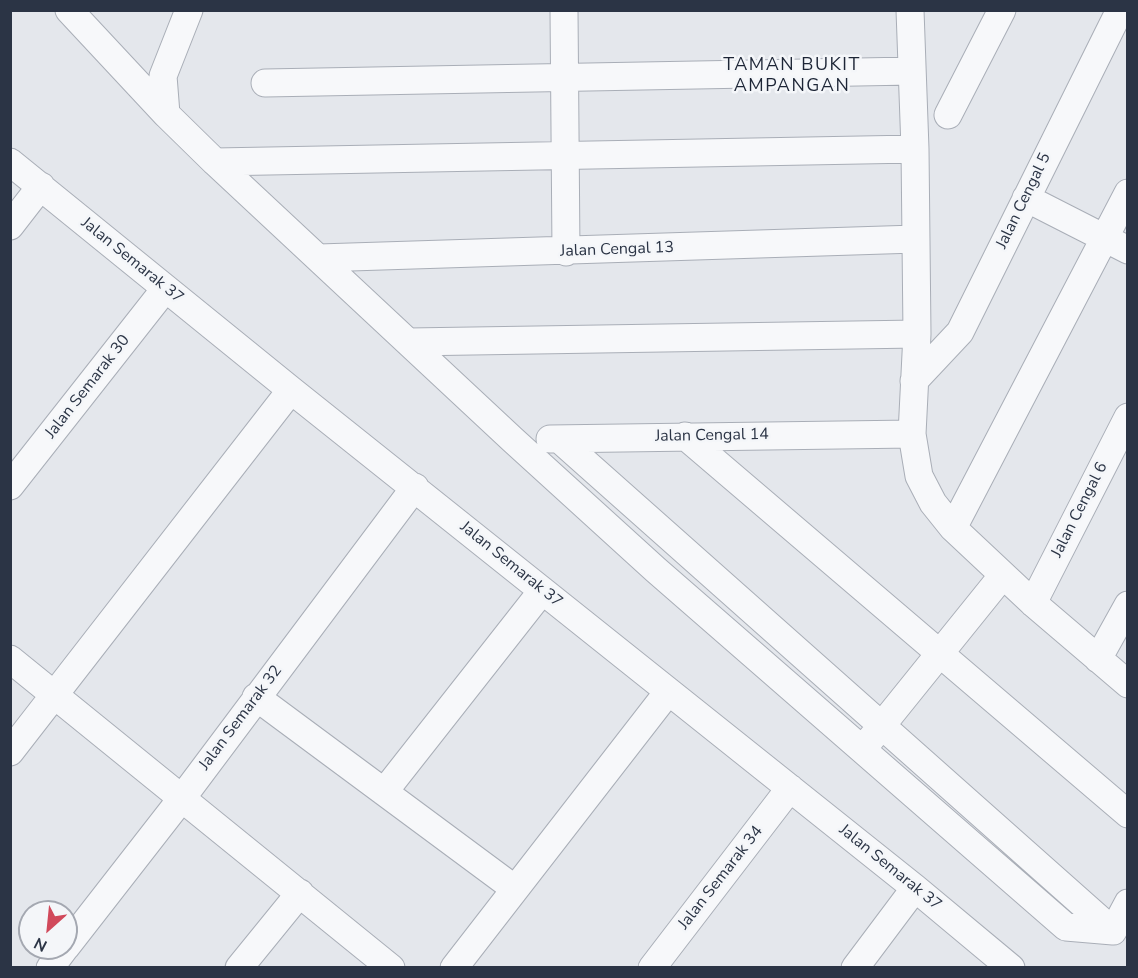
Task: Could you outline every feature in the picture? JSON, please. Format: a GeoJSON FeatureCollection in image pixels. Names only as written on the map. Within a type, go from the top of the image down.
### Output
{"type":"FeatureCollection","features":[{"type":"Feature","properties":{"kind":"street"},"geometry":{"type":"LineString","coordinates":[[69,10],[166,114],[215,162],[513,440],[862,749],[1066,927],[1113,931]]}},
{"type":"Feature","properties":{"kind":"street"},"geometry":{"type":"LineString","coordinates":[[166,114],[163,76],[189,10]]}},
{"type":"Feature","properties":{"kind":"street"},"geometry":{"type":"LineString","coordinates":[[564,10],[566,252]]}},
{"type":"Feature","properties":{"kind":"street"},"geometry":{"type":"LineString","coordinates":[[910,10],[915,149],[917,334],[912,434],[919,476],[933,503],[953,528],[1033,603],[1128,684]]}},
{"type":"Feature","properties":{"kind":"street"},"geometry":{"type":"LineString","coordinates":[[948,115],[1002,10]]}},
{"type":"Feature","properties":{"kind":"street","name":"Jalan Cengal 5"},"geometry":{"type":"LineString","coordinates":[[914,381],[960,332],[1120,10]]}},
{"type":"Feature","properties":{"kind":"street"},"geometry":{"type":"LineString","coordinates":[[266,83],[912,71]]}},
{"type":"Feature","properties":{"kind":"street"},"geometry":{"type":"LineString","coordinates":[[215,162],[915,149]]}},
{"type":"Feature","properties":{"kind":"street","name":"Jalan Semarak 37"},"geometry":{"type":"LineString","coordinates":[[10,162],[165,289],[915,888],[1011,968]]}},
{"type":"Feature","properties":{"kind":"street"},"geometry":{"type":"LineString","coordinates":[[10,226],[41,186]]}},
{"type":"Feature","properties":{"kind":"street"},"geometry":{"type":"LineString","coordinates":[[953,528],[1116,244],[1128,193]]}},
{"type":"Feature","properties":{"kind":"street"},"geometry":{"type":"LineString","coordinates":[[1026,198],[1116,244]]}},
{"type":"Feature","properties":{"kind":"street","name":"Jalan Cengal 13"},"geometry":{"type":"LineString","coordinates":[[319,258],[566,252],[916,239]]}},
{"type":"Feature","properties":{"kind":"street","name":"Jalan Semarak 30"},"geometry":{"type":"LineString","coordinates":[[10,486],[165,289]]}},
{"type":"Feature","properties":{"kind":"street"},"geometry":{"type":"LineString","coordinates":[[409,342],[917,334]]}},
{"type":"Feature","properties":{"kind":"street"},"geometry":{"type":"LineString","coordinates":[[10,752],[291,390]]}},
{"type":"Feature","properties":{"kind":"street","name":"Jalan Cengal 6"},"geometry":{"type":"LineString","coordinates":[[1033,603],[1128,417]]}},
{"type":"Feature","properties":{"kind":"street","name":"Jalan Cengal 14"},"geometry":{"type":"LineString","coordinates":[[513,440],[912,434]]}},
{"type":"Feature","properties":{"kind":"street"},"geometry":{"type":"LineString","coordinates":[[685,436],[1128,814]]}},
{"type":"Feature","properties":{"kind":"street"},"geometry":{"type":"LineString","coordinates":[[559,439],[1113,931]]}},
{"type":"Feature","properties":{"kind":"street","name":"Jalan Semarak 32"},"geometry":{"type":"LineString","coordinates":[[78,932],[182,798],[415,487]]}},
{"type":"Feature","properties":{"kind":"street"},"geometry":{"type":"LineString","coordinates":[[862,749],[1003,575]]}},
{"type":"Feature","properties":{"kind":"street"},"geometry":{"type":"LineString","coordinates":[[384,792],[542,591]]}},
{"type":"Feature","properties":{"kind":"street"},"geometry":{"type":"LineString","coordinates":[[1098,659],[1128,605]]}},
{"type":"Feature","properties":{"kind":"street"},"geometry":{"type":"LineString","coordinates":[[10,659],[391,968]]}},
{"type":"Feature","properties":{"kind":"street"},"geometry":{"type":"LineString","coordinates":[[454,968],[668,692]]}},
{"type":"Feature","properties":{"kind":"street"},"geometry":{"type":"LineString","coordinates":[[256,697],[515,889]]}},
{"type":"Feature","properties":{"kind":"street","name":"Jalan Semarak 34"},"geometry":{"type":"LineString","coordinates":[[652,968],[790,788]]}},
{"type":"Feature","properties":{"kind":"street"},"geometry":{"type":"LineString","coordinates":[[855,968],[915,888]]}},
{"type":"Feature","properties":{"kind":"street"},"geometry":{"type":"LineString","coordinates":[[239,968],[300,893]]}},
{"type":"Feature","properties":{"kind":"street"},"geometry":{"type":"LineString","coordinates":[[1113,931],[1128,903]]}},
{"type":"Feature","properties":{"kind":"district","name":"TAMAN BUKIT AMPANGAN"},"geometry":{"type":"Point","coordinates":[792,76]}}]}
